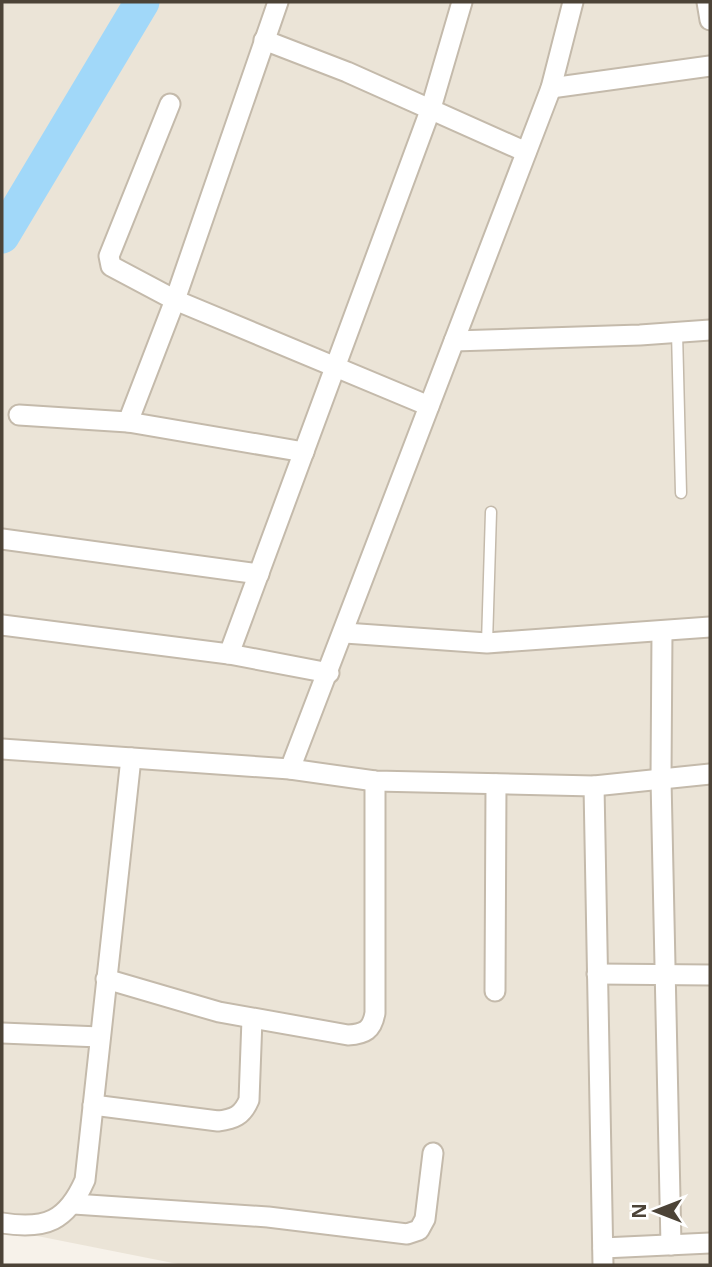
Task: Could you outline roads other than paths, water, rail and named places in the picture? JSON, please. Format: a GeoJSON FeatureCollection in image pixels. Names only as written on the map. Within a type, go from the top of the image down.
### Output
{"type":"FeatureCollection","features":[{"type":"Feature","properties":{"kind":"street"},"geometry":{"type":"LineString","coordinates":[[128,422],[175,300],[278,2]]}},
{"type":"Feature","properties":{"kind":"street"},"geometry":{"type":"LineString","coordinates":[[229,654],[431,108],[462,2]]}},
{"type":"Feature","properties":{"kind":"street"},"geometry":{"type":"LineString","coordinates":[[290,769],[345,633],[551,88],[573,2]]}},
{"type":"Feature","properties":{"kind":"street"},"geometry":{"type":"LineString","coordinates":[[706,2],[710,20]]}},
{"type":"Feature","properties":{"kind":"street"},"geometry":{"type":"LineString","coordinates":[[264,40],[431,108],[526,152]]}},
{"type":"Feature","properties":{"kind":"street"},"geometry":{"type":"LineString","coordinates":[[551,88],[710,66]]}},
{"type":"Feature","properties":{"kind":"street"},"geometry":{"type":"LineString","coordinates":[[170,104],[109,256],[111,266],[175,300],[334,369],[429,406]]}},
{"type":"Feature","properties":{"kind":"street"},"geometry":{"type":"LineString","coordinates":[[454,341],[710,330]]}},
{"type":"Feature","properties":{"kind":"street"},"geometry":{"type":"LineString","coordinates":[[19,415],[128,422],[304,452]]}},
{"type":"Feature","properties":{"kind":"street"},"geometry":{"type":"LineString","coordinates":[[2,539],[259,574]]}},
{"type":"Feature","properties":{"kind":"street"},"geometry":{"type":"LineString","coordinates":[[2,625],[229,654],[328,673]]}},
{"type":"Feature","properties":{"kind":"street"},"geometry":{"type":"LineString","coordinates":[[345,633],[487,643],[710,626]]}},
{"type":"Feature","properties":{"kind":"street"},"geometry":{"type":"LineString","coordinates":[[663,631],[661,779],[671,1245]]}},
{"type":"Feature","properties":{"kind":"street"},"geometry":{"type":"LineString","coordinates":[[2,749],[290,769],[375,781],[594,786],[710,774]]}},
{"type":"Feature","properties":{"kind":"street"},"geometry":{"type":"LineString","coordinates":[[2,1223],[19,1226],[61,1217],[74,1205],[85,1180],[131,758]]}},
{"type":"Feature","properties":{"kind":"street"},"geometry":{"type":"LineString","coordinates":[[106,979],[178,1003],[252,1018],[348,1035],[359,1035],[373,1027],[375,781]]}},
{"type":"Feature","properties":{"kind":"street"},"geometry":{"type":"LineString","coordinates":[[495,991],[496,784]]}},
{"type":"Feature","properties":{"kind":"street"},"geometry":{"type":"LineString","coordinates":[[594,786],[603,1257],[671,1245],[710,1243]]}},
{"type":"Feature","properties":{"kind":"street"},"geometry":{"type":"LineString","coordinates":[[597,974],[710,975]]}},
{"type":"Feature","properties":{"kind":"street"},"geometry":{"type":"LineString","coordinates":[[93,1105],[218,1121],[234,1119],[244,1111],[249,1100],[252,1018]]}},
{"type":"Feature","properties":{"kind":"street"},"geometry":{"type":"LineString","coordinates":[[2,1033],[100,1037]]}},
{"type":"Feature","properties":{"kind":"street"},"geometry":{"type":"LineString","coordinates":[[74,1205],[268,1216],[407,1234],[419,1230],[425,1219],[433,1153]]}},
{"type":"Feature","properties":{"kind":"lane"},"geometry":{"type":"LineString","coordinates":[[677,332],[681,493]]}},
{"type":"Feature","properties":{"kind":"lane"},"geometry":{"type":"LineString","coordinates":[[487,643],[491,512]]}},
{"type":"Feature","properties":{"kind":"waterway"},"geometry":{"type":"LineString","coordinates":[[2,236],[142,2]]}}]}
